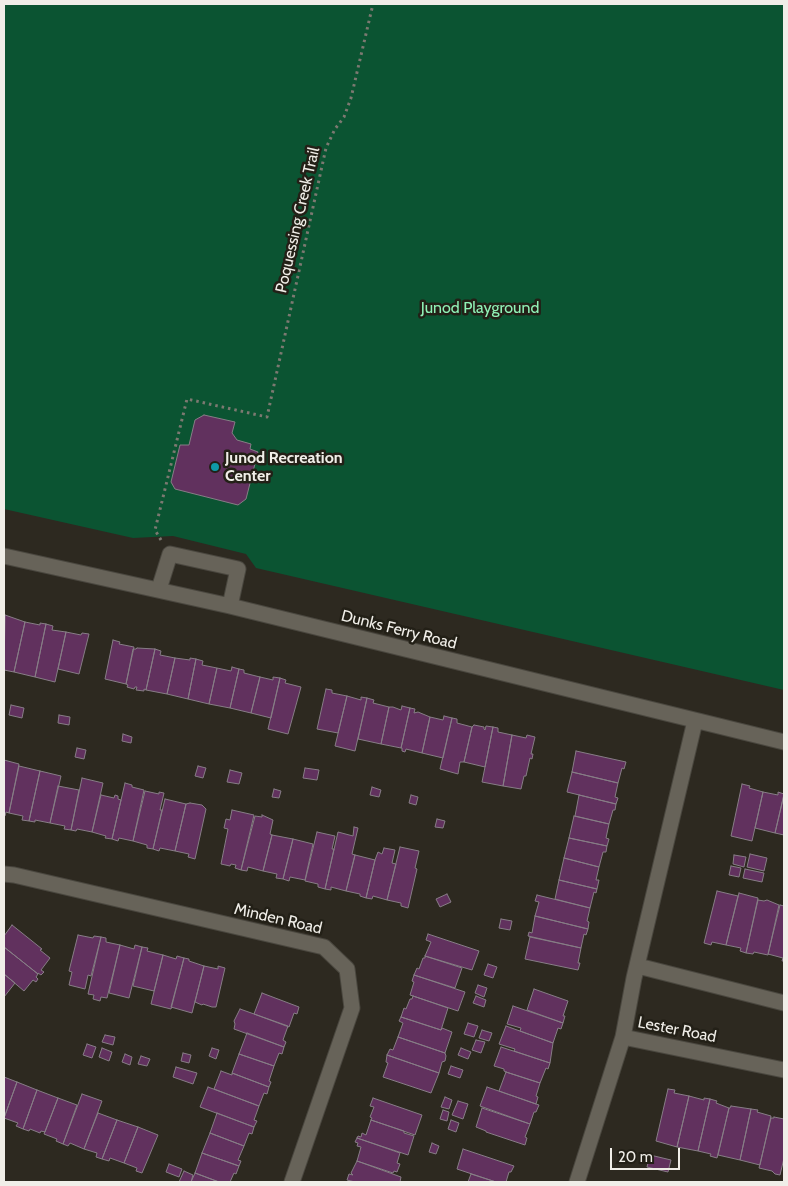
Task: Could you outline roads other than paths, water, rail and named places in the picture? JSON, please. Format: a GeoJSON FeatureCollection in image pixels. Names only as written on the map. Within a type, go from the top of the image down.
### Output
{"type":"FeatureCollection","features":[{"type":"Feature","properties":{"kind":"street"},"geometry":{"type":"LineString","coordinates":[[160,589],[170,554],[238,569],[230,606]]}},
{"type":"Feature","properties":{"kind":"street","name":"Dunks Ferry Road"},"geometry":{"type":"LineString","coordinates":[[4,556],[160,589],[784,742]]}},
{"type":"Feature","properties":{"kind":"street"},"geometry":{"type":"LineString","coordinates":[[623,1037],[636,972],[695,721]]}},
{"type":"Feature","properties":{"kind":"street","name":"Minden Road"},"geometry":{"type":"LineString","coordinates":[[4,874],[324,947],[347,969],[352,1008],[292,1182]]}},
{"type":"Feature","properties":{"kind":"street"},"geometry":{"type":"LineString","coordinates":[[636,972],[784,1003]]}},
{"type":"Feature","properties":{"kind":"street","name":"Lester Road"},"geometry":{"type":"LineString","coordinates":[[577,1182],[623,1037],[784,1070]]}},
{"type":"Feature","properties":{"kind":"place","name":"Junod Recreation Center"},"geometry":{"type":"Point","coordinates":[215,467]}},
{"type":"Feature","properties":{"kind":"park label","name":"Junod Playground"},"geometry":{"type":"Point","coordinates":[480,308]}}]}
